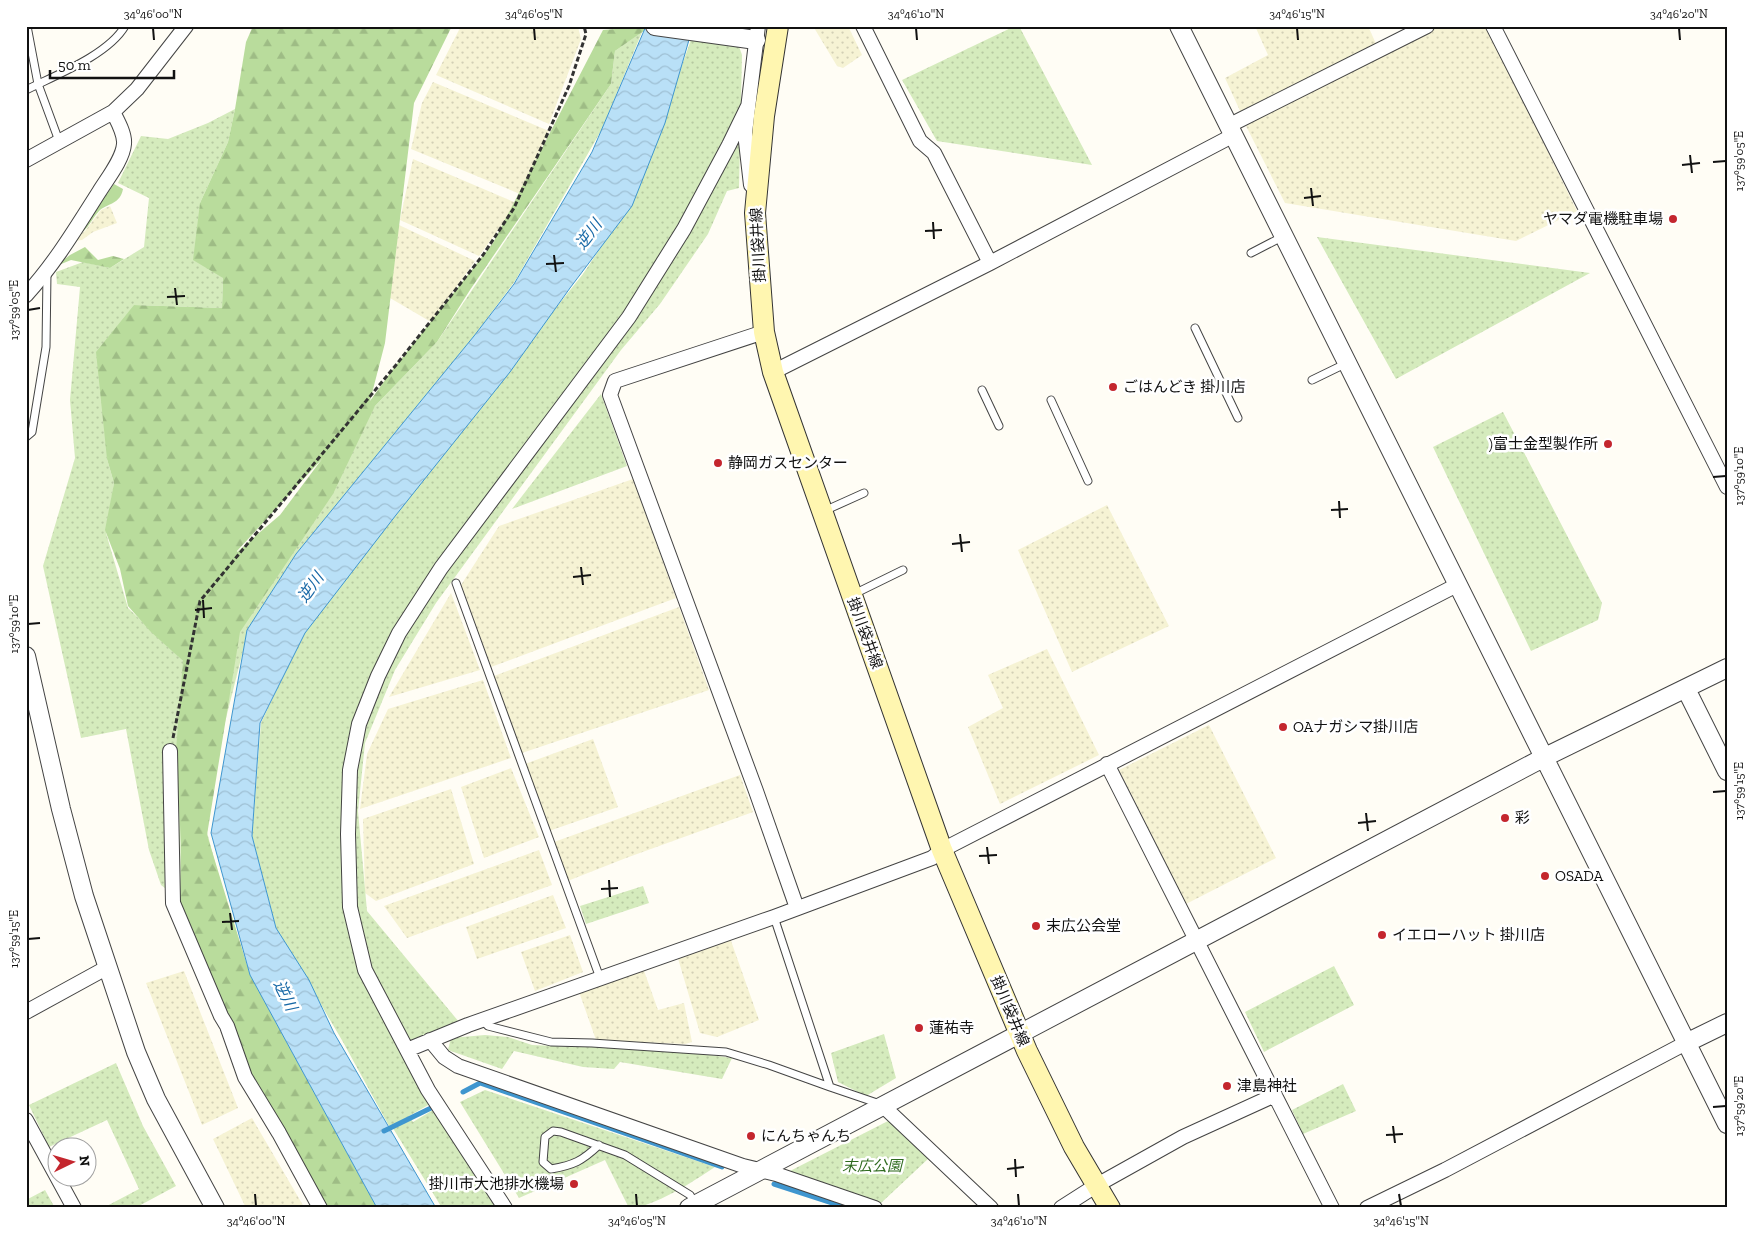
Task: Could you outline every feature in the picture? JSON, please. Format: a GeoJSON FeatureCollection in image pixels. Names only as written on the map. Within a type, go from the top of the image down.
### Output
{"type":"FeatureCollection","features":[{"type":"Feature","properties":{"kind":"main road","name":"掛川袋井線"},"geometry":{"type":"LineString","coordinates":[[778,26],[764,116],[755,213],[764,332],[773,372],[942,850],[1019,1033],[1074,1147],[1110,1208]]}},
{"type":"Feature","properties":{"kind":"street"},"geometry":{"type":"LineString","coordinates":[[26,160],[113,112],[137,89],[186,26]]}},
{"type":"Feature","properties":{"kind":"street"},"geometry":{"type":"LineString","coordinates":[[655,26],[751,35],[745,133],[755,213]]}},
{"type":"Feature","properties":{"kind":"street"},"geometry":{"type":"LineString","coordinates":[[863,26],[920,141],[934,153],[990,263]]}},
{"type":"Feature","properties":{"kind":"street"},"geometry":{"type":"LineString","coordinates":[[1179,26],[1727,1124]]}},
{"type":"Feature","properties":{"kind":"street"},"geometry":{"type":"LineString","coordinates":[[773,372],[990,263],[1232,130],[1427,26]]}},
{"type":"Feature","properties":{"kind":"street"},"geometry":{"type":"LineString","coordinates":[[1493,26],[1727,487]]}},
{"type":"Feature","properties":{"kind":"street"},"geometry":{"type":"LineString","coordinates":[[506,1208],[428,1090],[364,970],[350,907],[348,834],[350,770],[359,724],[378,676],[399,633],[442,568],[629,317],[684,230],[748,106]]}},
{"type":"Feature","properties":{"kind":"street"},"geometry":{"type":"LineString","coordinates":[[26,295],[47,272],[115,166],[124,146],[124,137],[113,112]]}},
{"type":"Feature","properties":{"kind":"street"},"geometry":{"type":"LineString","coordinates":[[764,332],[615,381],[610,395],[756,791],[797,908]]}},
{"type":"Feature","properties":{"kind":"street"},"geometry":{"type":"LineString","coordinates":[[408,1050],[482,1020],[774,917],[932,858],[942,850],[1107,764],[1457,585]]}},
{"type":"Feature","properties":{"kind":"street"},"geometry":{"type":"LineString","coordinates":[[26,656],[61,809],[84,896],[136,1052],[156,1099],[215,1208]]}},
{"type":"Feature","properties":{"kind":"street"},"geometry":{"type":"LineString","coordinates":[[692,1206],[1545,757],[1727,668]]}},
{"type":"Feature","properties":{"kind":"street"},"geometry":{"type":"LineString","coordinates":[[1686,689],[1727,771]]}},
{"type":"Feature","properties":{"kind":"street"},"geometry":{"type":"LineString","coordinates":[[170,751],[173,903],[227,1026],[245,1078],[279,1133],[320,1208]]}},
{"type":"Feature","properties":{"kind":"street"},"geometry":{"type":"LineString","coordinates":[[1107,764],[1332,1208]]}},
{"type":"Feature","properties":{"kind":"street"},"geometry":{"type":"LineString","coordinates":[[26,1012],[108,967]]}},
{"type":"Feature","properties":{"kind":"street"},"geometry":{"type":"LineString","coordinates":[[1366,1208],[1445,1170],[1727,1023]]}},
{"type":"Feature","properties":{"kind":"street"},"geometry":{"type":"LineString","coordinates":[[430,1040],[444,1057],[458,1066],[875,1208]]}},
{"type":"Feature","properties":{"kind":"street"},"geometry":{"type":"LineString","coordinates":[[1061,1208],[1097,1185],[1183,1137],[1275,1095]]}},
{"type":"Feature","properties":{"kind":"street"},"geometry":{"type":"LineString","coordinates":[[882,1105],[990,1208]]}},
{"type":"Feature","properties":{"kind":"street"},"geometry":{"type":"LineString","coordinates":[[26,1120],[74,1208]]}},
{"type":"Feature","properties":{"kind":"lane"},"geometry":{"type":"LineString","coordinates":[[27,26],[38,84],[59,141]]}},
{"type":"Feature","properties":{"kind":"lane"},"geometry":{"type":"LineString","coordinates":[[26,90],[101,52],[125,26]]}},
{"type":"Feature","properties":{"kind":"lane"},"geometry":{"type":"LineString","coordinates":[[1251,253],[1284,236]]}},
{"type":"Feature","properties":{"kind":"lane"},"geometry":{"type":"LineString","coordinates":[[26,437],[32,432],[46,347],[47,272]]}},
{"type":"Feature","properties":{"kind":"lane"},"geometry":{"type":"LineString","coordinates":[[1195,328],[1238,418]]}},
{"type":"Feature","properties":{"kind":"lane"},"geometry":{"type":"LineString","coordinates":[[1312,380],[1347,363]]}},
{"type":"Feature","properties":{"kind":"lane"},"geometry":{"type":"LineString","coordinates":[[982,390],[999,426]]}},
{"type":"Feature","properties":{"kind":"lane"},"geometry":{"type":"LineString","coordinates":[[1051,400],[1088,481]]}},
{"type":"Feature","properties":{"kind":"lane"},"geometry":{"type":"LineString","coordinates":[[822,512],[864,493]]}},
{"type":"Feature","properties":{"kind":"lane"},"geometry":{"type":"LineString","coordinates":[[852,595],[903,570]]}},
{"type":"Feature","properties":{"kind":"lane"},"geometry":{"type":"LineString","coordinates":[[456,583],[600,978]]}},
{"type":"Feature","properties":{"kind":"lane"},"geometry":{"type":"LineString","coordinates":[[774,917],[830,1087]]}},
{"type":"Feature","properties":{"kind":"lane"},"geometry":{"type":"LineString","coordinates":[[482,1020],[488,1026],[551,1042],[592,1042],[726,1052],[769,1065],[882,1105]]}},
{"type":"Feature","properties":{"kind":"lane"},"geometry":{"type":"LineString","coordinates":[[599,1145],[584,1159],[567,1166],[551,1169],[544,1162],[545,1137],[553,1132],[561,1132],[599,1145],[625,1155],[690,1194],[692,1206]]}},
{"type":"Feature","properties":{"kind":"path"},"geometry":{"type":"LineString","coordinates":[[170,751],[200,601],[396,365],[483,255],[514,208],[572,78],[586,34],[584,26]]}},
{"type":"Feature","properties":{"kind":"shaded area"},"geometry":{"type":"Polygon","coordinates":[[[461,26],[578,27],[581,39],[549,124],[436,75],[461,26]]]}},
{"type":"Feature","properties":{"kind":"shaded area"},"geometry":{"type":"Polygon","coordinates":[[[813,26],[848,26],[862,55],[843,68],[837,66],[813,26]]]}},
{"type":"Feature","properties":{"kind":"shaded area"},"geometry":{"type":"Polygon","coordinates":[[[1255,26],[1368,26],[1377,46],[1241,113],[1225,78],[1268,55],[1255,26]]]}},
{"type":"Feature","properties":{"kind":"shaded area"},"geometry":{"type":"Polygon","coordinates":[[[1440,26],[1486,26],[1577,211],[1516,241],[1285,203],[1245,124],[1440,26]]]}},
{"type":"Feature","properties":{"kind":"shaded area"},"geometry":{"type":"Polygon","coordinates":[[[433,82],[549,131],[520,194],[411,149],[422,103],[433,82]]]}},
{"type":"Feature","properties":{"kind":"shaded area"},"geometry":{"type":"Polygon","coordinates":[[[413,159],[514,202],[514,208],[479,256],[400,220],[413,159]]]}},
{"type":"Feature","properties":{"kind":"shaded area"},"geometry":{"type":"Polygon","coordinates":[[[110,206],[117,223],[93,232],[82,240],[72,241],[85,231],[101,210],[110,206]]]}},
{"type":"Feature","properties":{"kind":"shaded area"},"geometry":{"type":"Polygon","coordinates":[[[399,225],[475,261],[431,322],[390,298],[399,225]]]}},
{"type":"Feature","properties":{"kind":"shaded area"},"geometry":{"type":"Polygon","coordinates":[[[633,479],[676,598],[491,667],[461,585],[499,526],[633,479]]]}},
{"type":"Feature","properties":{"kind":"shaded area"},"geometry":{"type":"Polygon","coordinates":[[[1107,505],[1169,626],[1072,672],[1018,550],[1107,505]]]}},
{"type":"Feature","properties":{"kind":"shaded area"},"geometry":{"type":"Polygon","coordinates":[[[451,593],[480,670],[389,697],[451,593]]]}},
{"type":"Feature","properties":{"kind":"shaded area"},"geometry":{"type":"Polygon","coordinates":[[[679,607],[709,690],[522,753],[494,676],[679,607]]]}},
{"type":"Feature","properties":{"kind":"shaded area"},"geometry":{"type":"Polygon","coordinates":[[[1047,649],[1099,755],[1000,804],[968,727],[1003,708],[988,675],[1047,649]]]}},
{"type":"Feature","properties":{"kind":"shaded area"},"geometry":{"type":"Polygon","coordinates":[[[483,680],[511,758],[360,809],[367,754],[388,709],[483,680]]]}},
{"type":"Feature","properties":{"kind":"shaded area"},"geometry":{"type":"Polygon","coordinates":[[[1209,725],[1276,858],[1186,904],[1119,770],[1209,725]]]}},
{"type":"Feature","properties":{"kind":"shaded area"},"geometry":{"type":"Polygon","coordinates":[[[593,739],[618,807],[549,831],[525,764],[593,739]]]}},
{"type":"Feature","properties":{"kind":"shaded area"},"geometry":{"type":"Polygon","coordinates":[[[511,768],[539,837],[484,858],[461,787],[511,768]]]}},
{"type":"Feature","properties":{"kind":"shaded area"},"geometry":{"type":"Polygon","coordinates":[[[740,775],[753,812],[565,882],[554,842],[740,775]]]}},
{"type":"Feature","properties":{"kind":"shaded area"},"geometry":{"type":"Polygon","coordinates":[[[451,789],[474,864],[376,901],[365,893],[363,819],[451,789]]]}},
{"type":"Feature","properties":{"kind":"shaded area"},"geometry":{"type":"Polygon","coordinates":[[[539,850],[552,885],[407,938],[384,906],[539,850]]]}},
{"type":"Feature","properties":{"kind":"shaded area"},"geometry":{"type":"Polygon","coordinates":[[[553,895],[566,928],[477,959],[466,927],[553,895]]]}},
{"type":"Feature","properties":{"kind":"shaded area"},"geometry":{"type":"Polygon","coordinates":[[[570,935],[583,972],[535,991],[521,952],[570,935]]]}},
{"type":"Feature","properties":{"kind":"shaded area"},"geometry":{"type":"Polygon","coordinates":[[[730,938],[759,1020],[717,1037],[700,1033],[677,955],[730,938]]]}},
{"type":"Feature","properties":{"kind":"shaded area"},"geometry":{"type":"Polygon","coordinates":[[[643,968],[658,1010],[684,1003],[692,1042],[685,1044],[596,1040],[578,989],[643,968]]]}},
{"type":"Feature","properties":{"kind":"shaded area"},"geometry":{"type":"Polygon","coordinates":[[[184,971],[238,1108],[202,1125],[146,983],[184,971]]]}},
{"type":"Feature","properties":{"kind":"shaded area"},"geometry":{"type":"Polygon","coordinates":[[[252,1118],[304,1207],[246,1208],[213,1139],[252,1118]]]}},
{"type":"Feature","properties":{"kind":"green space"},"geometry":{"type":"Polygon","coordinates":[[[253,26],[452,26],[414,103],[385,343],[370,401],[403,355],[394,368],[493,243],[603,30],[651,26],[615,51],[611,84],[470,290],[437,342],[375,406],[333,494],[240,632],[207,835],[250,975],[377,1208],[323,1208],[245,1077],[180,903],[181,843],[176,750],[183,661],[150,631],[128,606],[120,569],[105,530],[114,483],[107,459],[96,352],[134,305],[222,308],[223,278],[193,260],[200,203],[228,142],[246,42],[253,26]],[[322,459],[237,552],[280,515],[322,459]]]}},
{"type":"Feature","properties":{"kind":"green space"},"geometry":{"type":"Polygon","coordinates":[[[696,26],[732,26],[742,55],[739,188],[727,191],[708,234],[660,304],[621,350],[436,603],[395,670],[365,743],[358,811],[367,911],[459,1022],[408,1044],[368,966],[351,909],[356,839],[349,907],[363,976],[430,1104],[409,1116],[413,1122],[433,1110],[504,1208],[442,1208],[391,1125],[389,1126],[343,1042],[276,928],[252,836],[261,723],[303,634],[379,528],[583,274],[635,196],[696,26]]]}},
{"type":"Feature","properties":{"kind":"green space"},"geometry":{"type":"Polygon","coordinates":[[[1015,26],[1019,26],[1092,165],[937,141],[902,80],[1015,26]]]}},
{"type":"Feature","properties":{"kind":"green space"},"geometry":{"type":"Polygon","coordinates":[[[642,32],[602,129],[515,281],[474,336],[296,554],[249,627],[221,738],[207,832],[250,975],[273,1018],[213,995],[198,672],[375,406],[437,342],[611,84],[615,51],[642,32]]]}},
{"type":"Feature","properties":{"kind":"green space"},"geometry":{"type":"Polygon","coordinates":[[[235,109],[228,142],[200,203],[223,278],[222,308],[134,305],[107,459],[114,483],[106,533],[128,608],[183,661],[180,900],[161,885],[149,850],[126,729],[81,738],[43,566],[75,458],[70,400],[80,287],[57,284],[56,272],[83,262],[110,268],[144,247],[149,198],[118,183],[141,136],[168,139],[208,123],[235,109]]]}},
{"type":"Feature","properties":{"kind":"green space"},"geometry":{"type":"Polygon","coordinates":[[[114,184],[123,189],[122,194],[117,200],[100,210],[76,237],[114,184]]]}},
{"type":"Feature","properties":{"kind":"green space"},"geometry":{"type":"Polygon","coordinates":[[[1317,237],[1590,273],[1396,379],[1317,237]]]}},
{"type":"Feature","properties":{"kind":"green space"},"geometry":{"type":"Polygon","coordinates":[[[85,247],[98,260],[113,256],[124,259],[110,268],[71,260],[54,267],[85,247]]]}},
{"type":"Feature","properties":{"kind":"green space"},"geometry":{"type":"Polygon","coordinates":[[[601,394],[627,466],[512,509],[601,394]]]}},
{"type":"Feature","properties":{"kind":"green space"},"geometry":{"type":"Polygon","coordinates":[[[1503,412],[1602,603],[1598,620],[1531,651],[1433,447],[1503,412]]]}},
{"type":"Feature","properties":{"kind":"green space"},"geometry":{"type":"Polygon","coordinates":[[[643,886],[649,903],[586,924],[580,906],[643,886]]]}},
{"type":"Feature","properties":{"kind":"green space"},"geometry":{"type":"Polygon","coordinates":[[[1334,966],[1354,1005],[1264,1052],[1245,1012],[1334,966]]]}},
{"type":"Feature","properties":{"kind":"green space"},"geometry":{"type":"Polygon","coordinates":[[[884,1034],[896,1078],[866,1096],[838,1082],[831,1053],[884,1034]]]}},
{"type":"Feature","properties":{"kind":"green space"},"geometry":{"type":"Polygon","coordinates":[[[485,1035],[508,1037],[532,1045],[575,1047],[592,1043],[732,1058],[722,1079],[620,1062],[614,1069],[583,1067],[514,1051],[502,1069],[448,1050],[451,1038],[485,1035]]]}},
{"type":"Feature","properties":{"kind":"green space"},"geometry":{"type":"Polygon","coordinates":[[[116,1063],[143,1126],[176,1186],[135,1208],[103,1208],[139,1189],[107,1120],[73,1136],[48,1136],[48,1145],[29,1105],[116,1063]]]}},
{"type":"Feature","properties":{"kind":"green space"},"geometry":{"type":"Polygon","coordinates":[[[1343,1084],[1356,1111],[1303,1134],[1292,1110],[1343,1084]]]}},
{"type":"Feature","properties":{"kind":"green space"},"geometry":{"type":"Polygon","coordinates":[[[485,1090],[715,1167],[673,1193],[639,1207],[629,1208],[605,1160],[519,1198],[460,1102],[485,1090]]]}},
{"type":"Feature","properties":{"kind":"green space","name":"末広公園"},"geometry":{"type":"Polygon","coordinates":[[[890,1120],[929,1158],[880,1204],[788,1172],[890,1120]]]}},
{"type":"Feature","properties":{"kind":"green space"},"geometry":{"type":"Polygon","coordinates":[[[45,1190],[55,1208],[26,1208],[26,1200],[45,1190]]]}},
{"type":"Feature","properties":{"kind":"water","name":"逆川"},"geometry":{"type":"Polygon","coordinates":[[[646,26],[693,26],[665,123],[632,206],[510,372],[305,633],[260,723],[252,836],[276,928],[309,980],[334,1033],[436,1208],[377,1208],[250,975],[211,833],[247,630],[296,554],[474,336],[514,284],[592,152],[646,26]]]}},
{"type":"Feature","properties":{"kind":"waterway"},"geometry":{"type":"LineString","coordinates":[[463,1092],[480,1083],[722,1167]]}},
{"type":"Feature","properties":{"kind":"waterway"},"geometry":{"type":"LineString","coordinates":[[384,1131],[431,1108]]}},
{"type":"Feature","properties":{"kind":"waterway"},"geometry":{"type":"LineString","coordinates":[[774,1184],[848,1208]]}},
{"type":"Feature","properties":{"kind":"place","name":"ヤマダ電機駐車場"},"geometry":{"type":"Point","coordinates":[1673,219]}},
{"type":"Feature","properties":{"kind":"place","name":"ごはんどき 掛川店"},"geometry":{"type":"Point","coordinates":[1113,387]}},
{"type":"Feature","properties":{"kind":"place","name":")富士金型製作所"},"geometry":{"type":"Point","coordinates":[1608,444]}},
{"type":"Feature","properties":{"kind":"place","name":"静岡ガスセンター"},"geometry":{"type":"Point","coordinates":[718,463]}},
{"type":"Feature","properties":{"kind":"place","name":"OAナガシマ掛川店"},"geometry":{"type":"Point","coordinates":[1283,727]}},
{"type":"Feature","properties":{"kind":"place","name":"彩"},"geometry":{"type":"Point","coordinates":[1505,818]}},
{"type":"Feature","properties":{"kind":"place","name":"OSADA"},"geometry":{"type":"Point","coordinates":[1545,876]}},
{"type":"Feature","properties":{"kind":"place","name":"末広公会堂"},"geometry":{"type":"Point","coordinates":[1036,926]}},
{"type":"Feature","properties":{"kind":"place","name":"イエローハット 掛川店"},"geometry":{"type":"Point","coordinates":[1382,935]}},
{"type":"Feature","properties":{"kind":"place","name":"蓮祐寺"},"geometry":{"type":"Point","coordinates":[919,1028]}},
{"type":"Feature","properties":{"kind":"place","name":"津島神社"},"geometry":{"type":"Point","coordinates":[1227,1086]}},
{"type":"Feature","properties":{"kind":"place","name":"にんちゃんち"},"geometry":{"type":"Point","coordinates":[751,1136]}},
{"type":"Feature","properties":{"kind":"place","name":"掛川市大池排水機場"},"geometry":{"type":"Point","coordinates":[574,1184]}}]}
